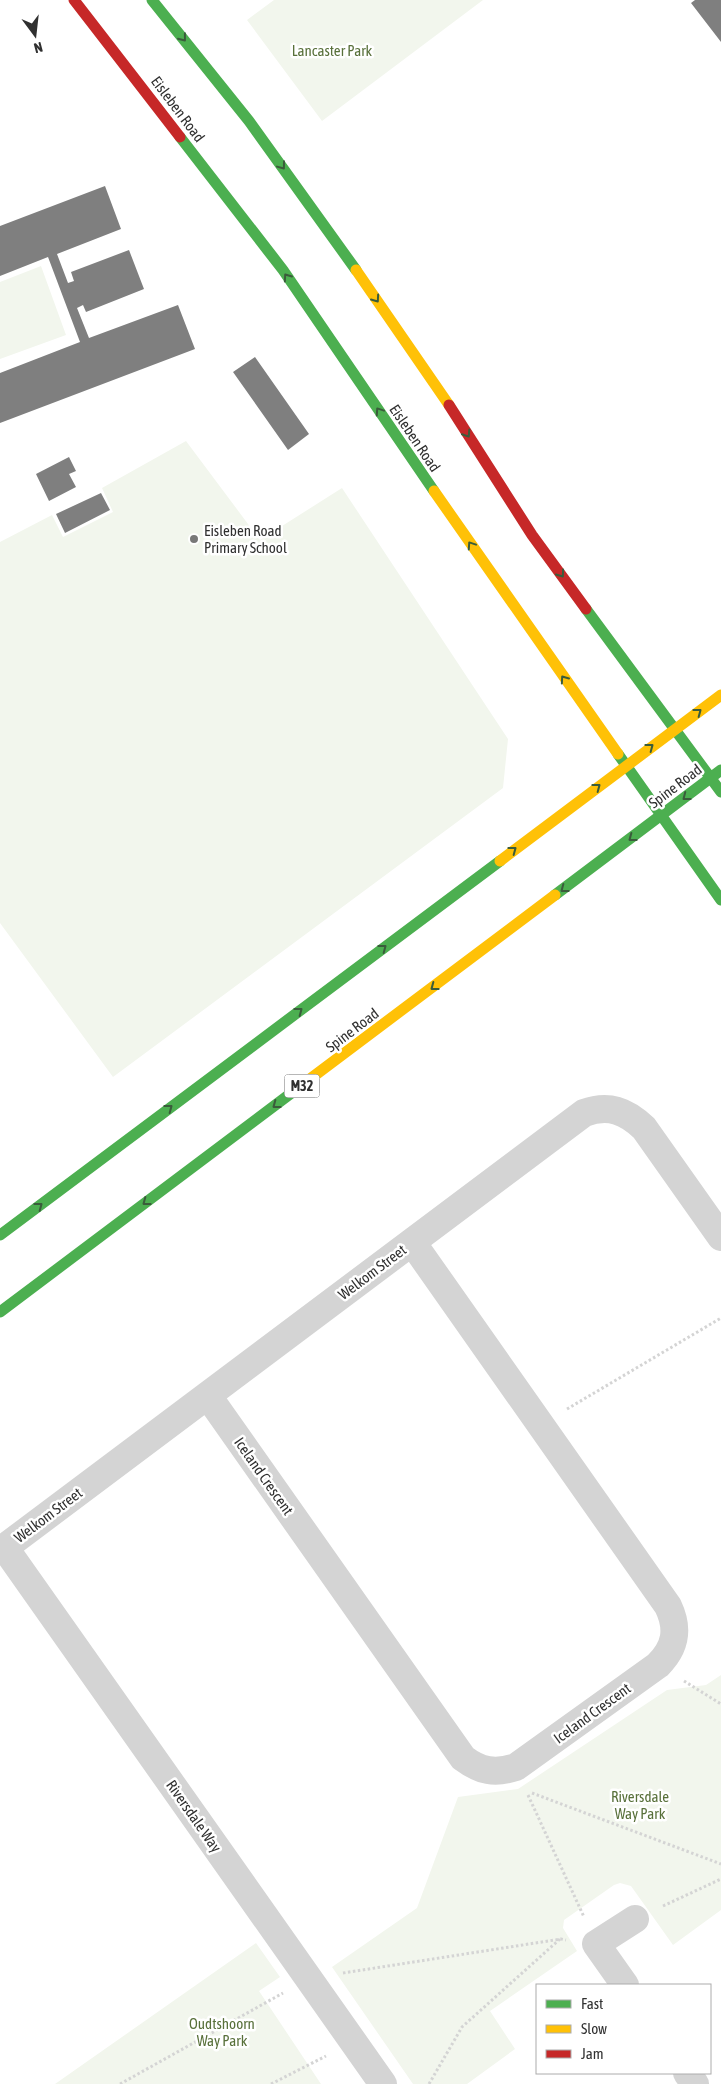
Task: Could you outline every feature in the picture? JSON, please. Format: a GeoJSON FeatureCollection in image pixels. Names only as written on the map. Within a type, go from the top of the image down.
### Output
{"type":"FeatureCollection","features":[{"type":"Feature","properties":{"kind":"main road","name":"Eisleben Road"},"geometry":{"type":"LineString","coordinates":[[74,0],[283,270],[515,609],[721,900]]}},
{"type":"Feature","properties":{"kind":"main road"},"geometry":{"type":"LineString","coordinates":[[152,0],[232,99],[300,190],[425,368],[532,534],[721,792]]}},
{"type":"Feature","properties":{"kind":"main road"},"geometry":{"type":"LineString","coordinates":[[0,1235],[721,694]]}},
{"type":"Feature","properties":{"kind":"main road","name":"Spine Road"},"geometry":{"type":"LineString","coordinates":[[0,1312],[721,770]]}},
{"type":"Feature","properties":{"kind":"street","name":"Welkom Street"},"geometry":{"type":"LineString","coordinates":[[2,1550],[584,1113],[605,1108],[616,1109],[626,1113],[644,1128],[721,1237]]}},
{"type":"Feature","properties":{"kind":"street","name":"Iceland Crescent"},"geometry":{"type":"LineString","coordinates":[[208,1396],[463,1758],[474,1766],[496,1771],[516,1767],[658,1665],[668,1656],[674,1644],[676,1630],[674,1618],[668,1606],[412,1242]]}},
{"type":"Feature","properties":{"kind":"street","name":"Riversdale Way"},"geometry":{"type":"LineString","coordinates":[[2,1550],[383,2084]]}},
{"type":"Feature","properties":{"kind":"street"},"geometry":{"type":"LineString","coordinates":[[624,1984],[596,1944],[635,1919]]}},
{"type":"Feature","properties":{"kind":"path"},"geometry":{"type":"LineString","coordinates":[[540,1424],[721,1318]]}},
{"type":"Feature","properties":{"kind":"path"},"geometry":{"type":"LineString","coordinates":[[658,1665],[721,1704]]}},
{"type":"Feature","properties":{"kind":"path"},"geometry":{"type":"LineString","coordinates":[[596,1944],[527,1791],[721,1864]]}},
{"type":"Feature","properties":{"kind":"path"},"geometry":{"type":"LineString","coordinates":[[635,1919],[721,1879]]}},
{"type":"Feature","properties":{"kind":"path"},"geometry":{"type":"LineString","coordinates":[[430,2084],[462,2027],[561,1939]]}},
{"type":"Feature","properties":{"kind":"path"},"geometry":{"type":"LineString","coordinates":[[271,2084],[353,2042]]}},
{"type":"Feature","properties":{"kind":"green space","name":"Lancaster Park"},"geometry":{"type":"Polygon","coordinates":[[[274,0],[483,0],[322,121],[247,20],[274,0]]]}},
{"type":"Feature","properties":{"kind":"green space"},"geometry":{"type":"Polygon","coordinates":[[[41,266],[66,335],[0,359],[0,282],[41,266]]]}},
{"type":"Feature","properties":{"kind":"green space","name":"Eisleben Road Primary School"},"geometry":{"type":"Polygon","coordinates":[[[186,441],[260,540],[342,488],[508,739],[503,788],[113,1077],[0,923],[0,542],[52,515],[63,537],[113,512],[102,488],[186,441]]]}},
{"type":"Feature","properties":{"kind":"green space","name":"Riversdale Way Park"},"geometry":{"type":"Polygon","coordinates":[[[721,1675],[721,1910],[673,1945],[631,1886],[620,1883],[614,1885],[564,1920],[563,1928],[577,1951],[490,2011],[515,2049],[467,2084],[413,2084],[332,1967],[417,1908],[458,1797],[518,1789],[667,1690],[706,1685],[721,1675]]]}},
{"type":"Feature","properties":{"kind":"green space","name":"Oudtshoorn Way Park"},"geometry":{"type":"Polygon","coordinates":[[[256,1943],[280,1977],[259,1991],[321,2084],[55,2084],[256,1943]]]}},
{"type":"Feature","properties":{"kind":"building"},"geometry":{"type":"Polygon","coordinates":[[[695,0],[721,0],[721,42],[691,3],[695,0]]]}},
{"type":"Feature","properties":{"kind":"building"},"geometry":{"type":"Polygon","coordinates":[[[105,186],[121,229],[57,254],[68,283],[74,281],[71,272],[129,250],[144,289],[86,312],[83,305],[77,308],[89,338],[178,305],[195,349],[0,423],[0,373],[80,342],[48,257],[0,276],[0,226],[105,186]]]}},
{"type":"Feature","properties":{"kind":"building"},"geometry":{"type":"Polygon","coordinates":[[[255,357],[309,434],[288,450],[233,372],[255,357]]]}},
{"type":"Feature","properties":{"kind":"building"},"geometry":{"type":"Polygon","coordinates":[[[69,457],[76,471],[69,474],[76,487],[49,501],[36,474],[69,457]]]}},
{"type":"Feature","properties":{"kind":"building"},"geometry":{"type":"Polygon","coordinates":[[[101,493],[110,510],[65,533],[56,514],[101,493]]]}},
{"type":"Feature","properties":{"kind":"traffic: fast"},"geometry":{"type":"LineString","coordinates":[[152,0],[249,121],[356,270]]}},
{"type":"Feature","properties":{"kind":"traffic: fast"},"geometry":{"type":"LineString","coordinates":[[180,137],[283,270],[434,491]]}},
{"type":"Feature","properties":{"kind":"traffic: fast"},"geometry":{"type":"LineString","coordinates":[[586,609],[721,792]]}},
{"type":"Feature","properties":{"kind":"traffic: fast"},"geometry":{"type":"LineString","coordinates":[[618,754],[721,900]]}},
{"type":"Feature","properties":{"kind":"traffic: fast"},"geometry":{"type":"LineString","coordinates":[[555,895],[721,770]]}},
{"type":"Feature","properties":{"kind":"traffic: fast"},"geometry":{"type":"LineString","coordinates":[[0,1235],[500,861]]}},
{"type":"Feature","properties":{"kind":"traffic: fast"},"geometry":{"type":"LineString","coordinates":[[0,1312],[298,1088]]}},
{"type":"Feature","properties":{"kind":"traffic: slow"},"geometry":{"type":"LineString","coordinates":[[356,270],[449,405]]}},
{"type":"Feature","properties":{"kind":"traffic: slow"},"geometry":{"type":"LineString","coordinates":[[434,491],[618,754]]}},
{"type":"Feature","properties":{"kind":"traffic: slow"},"geometry":{"type":"LineString","coordinates":[[500,861],[721,695]]}},
{"type":"Feature","properties":{"kind":"traffic: slow"},"geometry":{"type":"LineString","coordinates":[[298,1088],[555,895]]}},
{"type":"Feature","properties":{"kind":"traffic: jam"},"geometry":{"type":"LineString","coordinates":[[74,0],[180,137]]}},
{"type":"Feature","properties":{"kind":"traffic: jam"},"geometry":{"type":"LineString","coordinates":[[449,405],[532,535],[586,609]]}},
{"type":"Feature","properties":{"kind":"place","name":"Eisleben Road Primary School"},"geometry":{"type":"Point","coordinates":[194,539]}}]}
